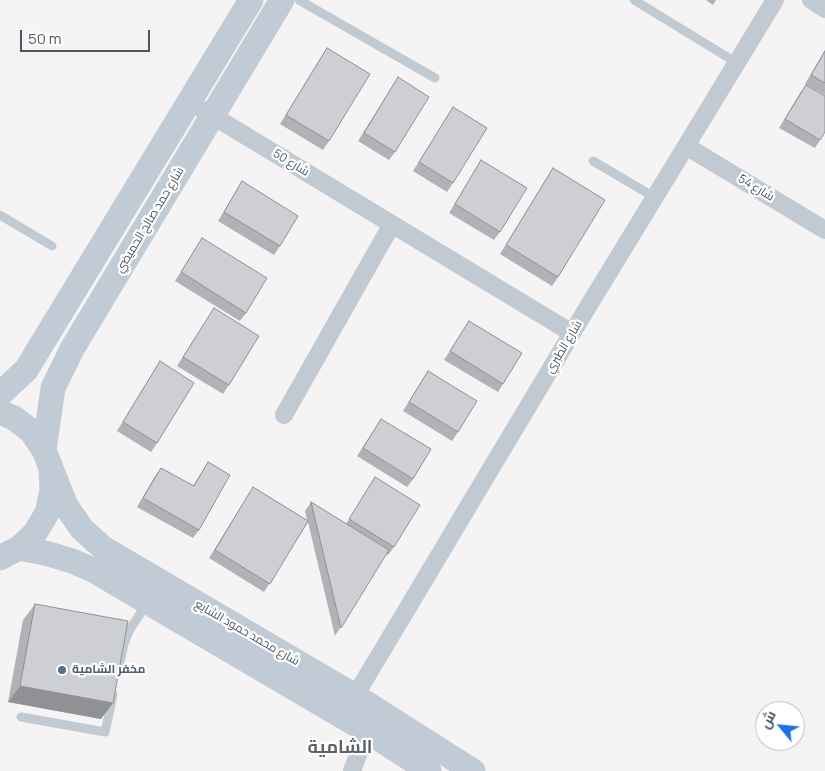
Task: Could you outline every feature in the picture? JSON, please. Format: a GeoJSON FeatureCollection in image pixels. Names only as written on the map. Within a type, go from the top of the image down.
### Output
{"type":"FeatureCollection","features":[{"type":"Feature","properties":{"kind":"main road"},"geometry":{"type":"LineString","coordinates":[[0,394],[26,370],[251,0]]}},
{"type":"Feature","properties":{"kind":"main road","name":"شارع حمد صالح الحميضي"},"geometry":{"type":"LineString","coordinates":[[9,553],[35,533],[47,513],[52,491],[47,459],[53,388],[72,349],[282,0]]}},
{"type":"Feature","properties":{"kind":"main road","name":"شارع محمد حمود الشايع"},"geometry":{"type":"LineString","coordinates":[[0,412],[14,418],[31,432],[47,459],[66,506],[82,529],[103,548],[355,696],[473,771]]}},
{"type":"Feature","properties":{"kind":"main road","name":"شارع محمد حمود الشايع"},"geometry":{"type":"LineString","coordinates":[[9,553],[49,554],[72,560],[93,570],[367,731],[429,771]]}},
{"type":"Feature","properties":{"kind":"street","name":"شارع الطبري"},"geometry":{"type":"LineString","coordinates":[[355,696],[654,197],[776,0]]}},
{"type":"Feature","properties":{"kind":"street"},"geometry":{"type":"LineString","coordinates":[[811,0],[825,9]]}},
{"type":"Feature","properties":{"kind":"street","name":"شارع 50"},"geometry":{"type":"LineString","coordinates":[[189,102],[572,333]]}},
{"type":"Feature","properties":{"kind":"street","name":"شارع 54"},"geometry":{"type":"LineString","coordinates":[[686,146],[825,230]]}},
{"type":"Feature","properties":{"kind":"street"},"geometry":{"type":"LineString","coordinates":[[284,415],[392,224]]}},
{"type":"Feature","properties":{"kind":"street"},"geometry":{"type":"LineString","coordinates":[[352,771],[367,731]]}},
{"type":"Feature","properties":{"kind":"lane"},"geometry":{"type":"LineString","coordinates":[[299,0],[435,78]]}},
{"type":"Feature","properties":{"kind":"lane"},"geometry":{"type":"LineString","coordinates":[[634,0],[737,63]]}},
{"type":"Feature","properties":{"kind":"lane"},"geometry":{"type":"LineString","coordinates":[[593,161],[654,197]]}},
{"type":"Feature","properties":{"kind":"lane"},"geometry":{"type":"LineString","coordinates":[[0,215],[52,246]]}},
{"type":"Feature","properties":{"kind":"lane"},"geometry":{"type":"LineString","coordinates":[[22,717],[105,732],[124,644],[129,631],[147,602]]}},
{"type":"Feature","properties":{"kind":"building"},"geometry":{"type":"Polygon","coordinates":[[[327,48],[370,74],[329,141],[286,115],[327,48]]]}},
{"type":"Feature","properties":{"kind":"building"},"geometry":{"type":"Polygon","coordinates":[[[825,51],[825,83],[811,75],[825,51]]]}},
{"type":"Feature","properties":{"kind":"building"},"geometry":{"type":"Polygon","coordinates":[[[398,77],[429,97],[395,152],[364,133],[398,77]]]}},
{"type":"Feature","properties":{"kind":"building"},"geometry":{"type":"Polygon","coordinates":[[[806,85],[825,96],[825,132],[820,140],[785,119],[806,85]]]}},
{"type":"Feature","properties":{"kind":"building"},"geometry":{"type":"Polygon","coordinates":[[[453,107],[487,128],[453,183],[419,162],[453,107]]]}},
{"type":"Feature","properties":{"kind":"building"},"geometry":{"type":"Polygon","coordinates":[[[481,160],[527,188],[500,232],[455,204],[481,160]]]}},
{"type":"Feature","properties":{"kind":"building"},"geometry":{"type":"Polygon","coordinates":[[[553,168],[605,200],[558,277],[506,245],[553,168]]]}},
{"type":"Feature","properties":{"kind":"building"},"geometry":{"type":"Polygon","coordinates":[[[242,181],[298,216],[280,246],[224,212],[242,181]]]}},
{"type":"Feature","properties":{"kind":"building"},"geometry":{"type":"Polygon","coordinates":[[[202,238],[267,278],[246,313],[181,272],[202,238]]]}},
{"type":"Feature","properties":{"kind":"building"},"geometry":{"type":"Polygon","coordinates":[[[214,308],[259,336],[229,385],[183,357],[214,308]]]}},
{"type":"Feature","properties":{"kind":"building"},"geometry":{"type":"Polygon","coordinates":[[[469,321],[522,353],[503,384],[450,351],[469,321]]]}},
{"type":"Feature","properties":{"kind":"building"},"geometry":{"type":"Polygon","coordinates":[[[160,361],[194,383],[157,443],[123,422],[160,361]]]}},
{"type":"Feature","properties":{"kind":"building"},"geometry":{"type":"Polygon","coordinates":[[[428,371],[477,401],[458,432],[409,402],[428,371]]]}},
{"type":"Feature","properties":{"kind":"building"},"geometry":{"type":"Polygon","coordinates":[[[381,419],[431,449],[413,479],[363,448],[381,419]]]}},
{"type":"Feature","properties":{"kind":"building"},"geometry":{"type":"Polygon","coordinates":[[[208,462],[230,475],[199,530],[143,498],[161,468],[194,486],[208,462]]]}},
{"type":"Feature","properties":{"kind":"building"},"geometry":{"type":"Polygon","coordinates":[[[375,477],[420,505],[394,547],[349,519],[375,477]]]}},
{"type":"Feature","properties":{"kind":"building"},"geometry":{"type":"Polygon","coordinates":[[[253,487],[308,521],[270,584],[215,550],[253,487]]]}},
{"type":"Feature","properties":{"kind":"building"},"geometry":{"type":"Polygon","coordinates":[[[311,502],[389,550],[341,628],[311,502]]]}},
{"type":"Feature","properties":{"kind":"building","name":"مخفر الشامية"},"geometry":{"type":"Polygon","coordinates":[[[35,604],[128,621],[113,703],[20,686],[35,604]]]}},
{"type":"Feature","properties":{"kind":"place","name":"مخفر الشامية"},"geometry":{"type":"Point","coordinates":[62,670]}},
{"type":"Feature","properties":{"kind":"district","name":"الشامية"},"geometry":{"type":"Point","coordinates":[340,748]}}]}
